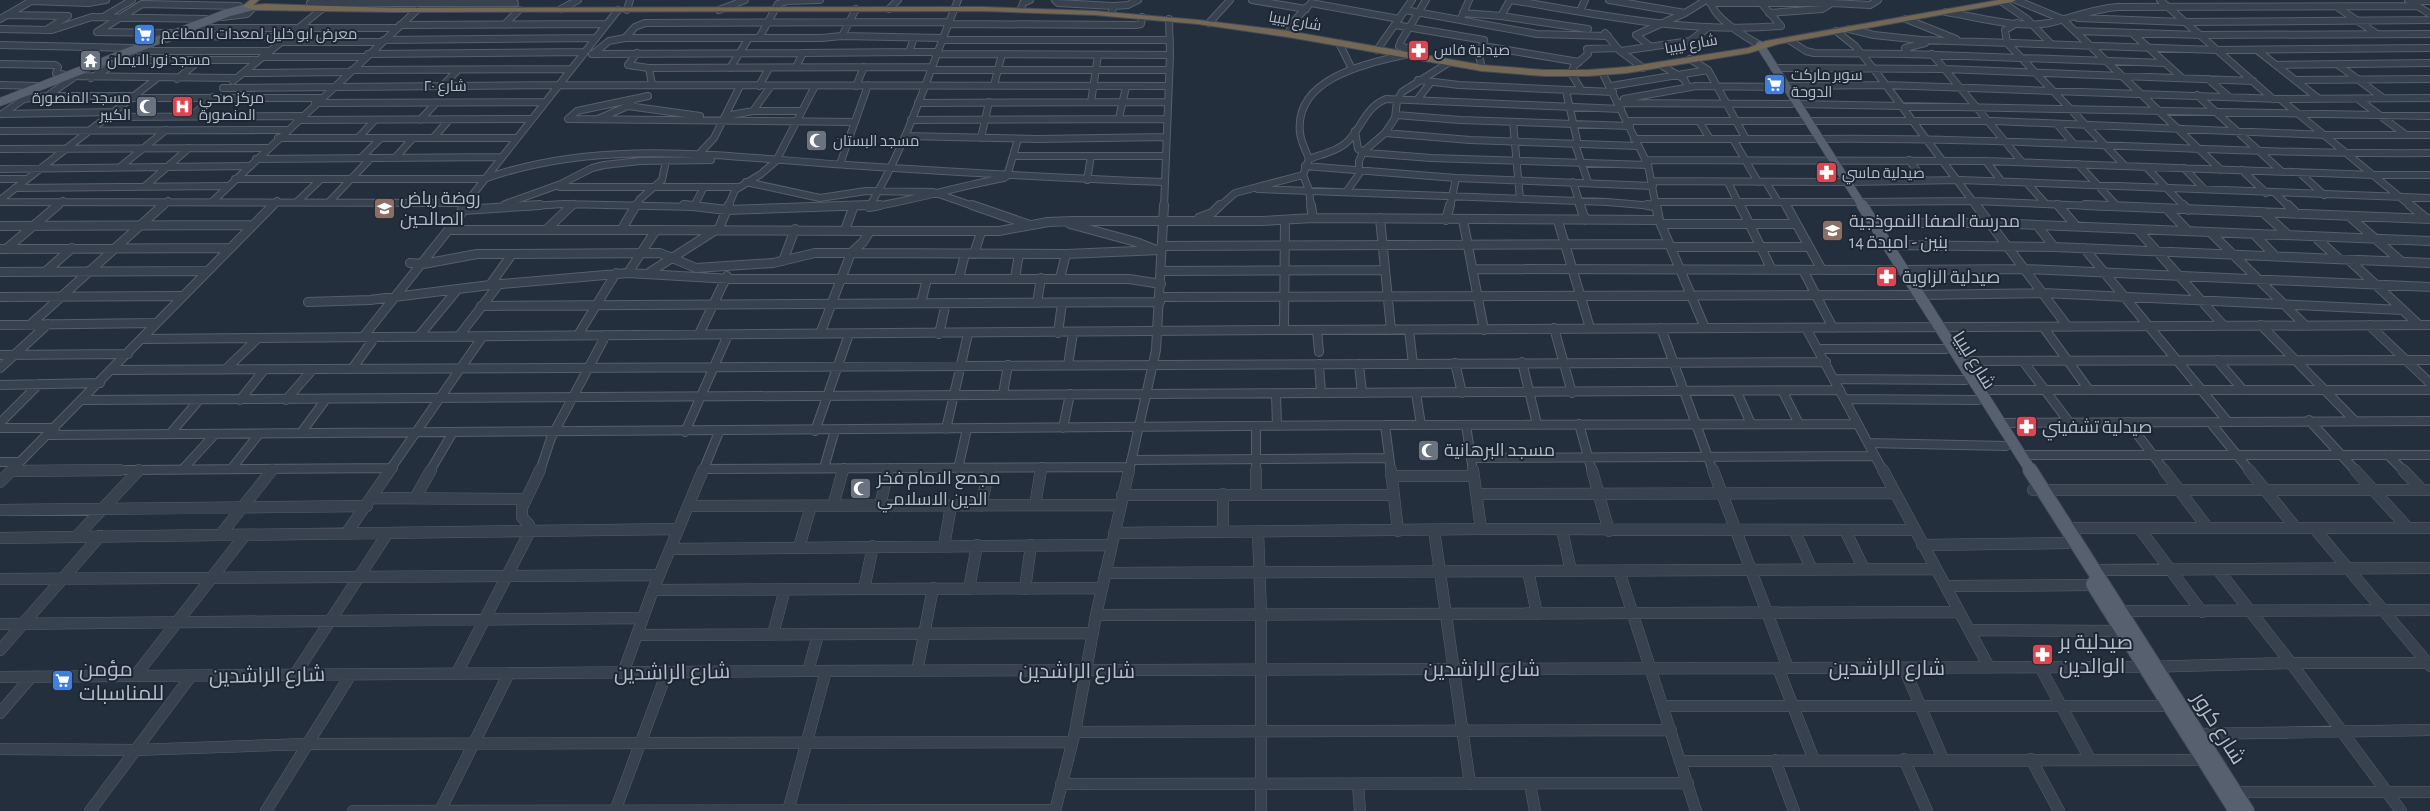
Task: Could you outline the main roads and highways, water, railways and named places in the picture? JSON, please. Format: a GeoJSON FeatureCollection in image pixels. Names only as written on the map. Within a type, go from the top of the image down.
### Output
{"type":"FeatureCollection","features":[{"type":"Feature","properties":{"kind":"highway","name":"شارع ليبيا"},"geometry":{"type":"LineString","coordinates":[[1729,52],[2012,0]]}},
{"type":"Feature","properties":{"kind":"highway"},"geometry":{"type":"LineString","coordinates":[[251,5],[272,1],[283,9]]}},
{"type":"Feature","properties":{"kind":"highway","name":"شارع ليبيا"},"geometry":{"type":"LineString","coordinates":[[251,5],[283,9],[417,10],[508,10],[518,4],[561,10],[1077,8],[1112,10],[1172,22],[1193,21],[1288,34],[1482,68],[1572,74],[1643,68],[1757,48]]}},
{"type":"Feature","properties":{"kind":"main road"},"geometry":{"type":"LineString","coordinates":[[0,101],[136,50],[206,19],[251,5]]}},
{"type":"Feature","properties":{"kind":"main road"},"geometry":{"type":"LineString","coordinates":[[0,101],[67,77],[251,5]]}},
{"type":"Feature","properties":{"kind":"main road","name":"شارع ليبيا"},"geometry":{"type":"LineString","coordinates":[[1757,48],[1773,67],[1783,87]]}},
{"type":"Feature","properties":{"kind":"main road","name":"شارع ليبيا"},"geometry":{"type":"LineString","coordinates":[[1757,48],[1858,202],[1912,291],[1960,361],[2006,446],[2038,490]]}},
{"type":"Feature","properties":{"kind":"main road","name":"شارع ليبيا"},"geometry":{"type":"LineString","coordinates":[[1873,226],[1887,245],[1899,270]]}},
{"type":"Feature","properties":{"kind":"main road","name":"شارع ليبيا"},"geometry":{"type":"LineString","coordinates":[[1936,328],[1946,349],[1966,380],[1999,423],[2020,456],[2067,543],[2122,631],[2149,667]]}},
{"type":"Feature","properties":{"kind":"main road","name":"شارع ليبيا"},"geometry":{"type":"LineString","coordinates":[[2054,516],[2066,528],[2119,611],[2149,667]]}},
{"type":"Feature","properties":{"kind":"main road","name":"شارع كرور"},"geometry":{"type":"LineString","coordinates":[[2149,667],[2174,706],[2203,760],[2236,811]]}},
{"type":"Feature","properties":{"kind":"main road","name":"شارع كرور"},"geometry":{"type":"LineString","coordinates":[[2174,706],[2197,734],[2247,811]]}},
{"type":"Feature","properties":{"kind":"place","name":"معرض ابو خليل لمعدات المطاعم"},"geometry":{"type":"Point","coordinates":[145,34]}},
{"type":"Feature","properties":{"kind":"place","name":"صيدلية فاس"},"geometry":{"type":"Point","coordinates":[1418,50]}},
{"type":"Feature","properties":{"kind":"place","name":"مسجد نور الايمان"},"geometry":{"type":"Point","coordinates":[91,60]}},
{"type":"Feature","properties":{"kind":"place","name":"سوبر ماركت الدوحة"},"geometry":{"type":"Point","coordinates":[1775,84]}},
{"type":"Feature","properties":{"kind":"place","name":"مسجد المنصورة الكبير"},"geometry":{"type":"Point","coordinates":[147,107]}},
{"type":"Feature","properties":{"kind":"place","name":"مركز صحي المنصورة"},"geometry":{"type":"Point","coordinates":[183,107]}},
{"type":"Feature","properties":{"kind":"place","name":"مسجد البستان"},"geometry":{"type":"Point","coordinates":[817,141]}},
{"type":"Feature","properties":{"kind":"place","name":"صيدلية ماسي"},"geometry":{"type":"Point","coordinates":[1826,173]}},
{"type":"Feature","properties":{"kind":"place","name":"روضة رياض الصالحين"},"geometry":{"type":"Point","coordinates":[384,208]}},
{"type":"Feature","properties":{"kind":"place","name":"مدرسة الصفا النموذجية بنين - امبدة 14"},"geometry":{"type":"Point","coordinates":[1833,231]}},
{"type":"Feature","properties":{"kind":"place","name":"صيدلية الزاوية"},"geometry":{"type":"Point","coordinates":[1886,277]}},
{"type":"Feature","properties":{"kind":"place","name":"صيدلية تشفيني"},"geometry":{"type":"Point","coordinates":[2026,427]}},
{"type":"Feature","properties":{"kind":"place","name":"مسجد البرهانية"},"geometry":{"type":"Point","coordinates":[1428,450]}},
{"type":"Feature","properties":{"kind":"place","name":"مجمع الامام فخر الدين الاسلامي"},"geometry":{"type":"Point","coordinates":[861,488]}},
{"type":"Feature","properties":{"kind":"place","name":"صيدلية بر الوالدين"},"geometry":{"type":"Point","coordinates":[2043,654]}},
{"type":"Feature","properties":{"kind":"place","name":"مؤمن للمناسبات"},"geometry":{"type":"Point","coordinates":[63,681]}}]}
